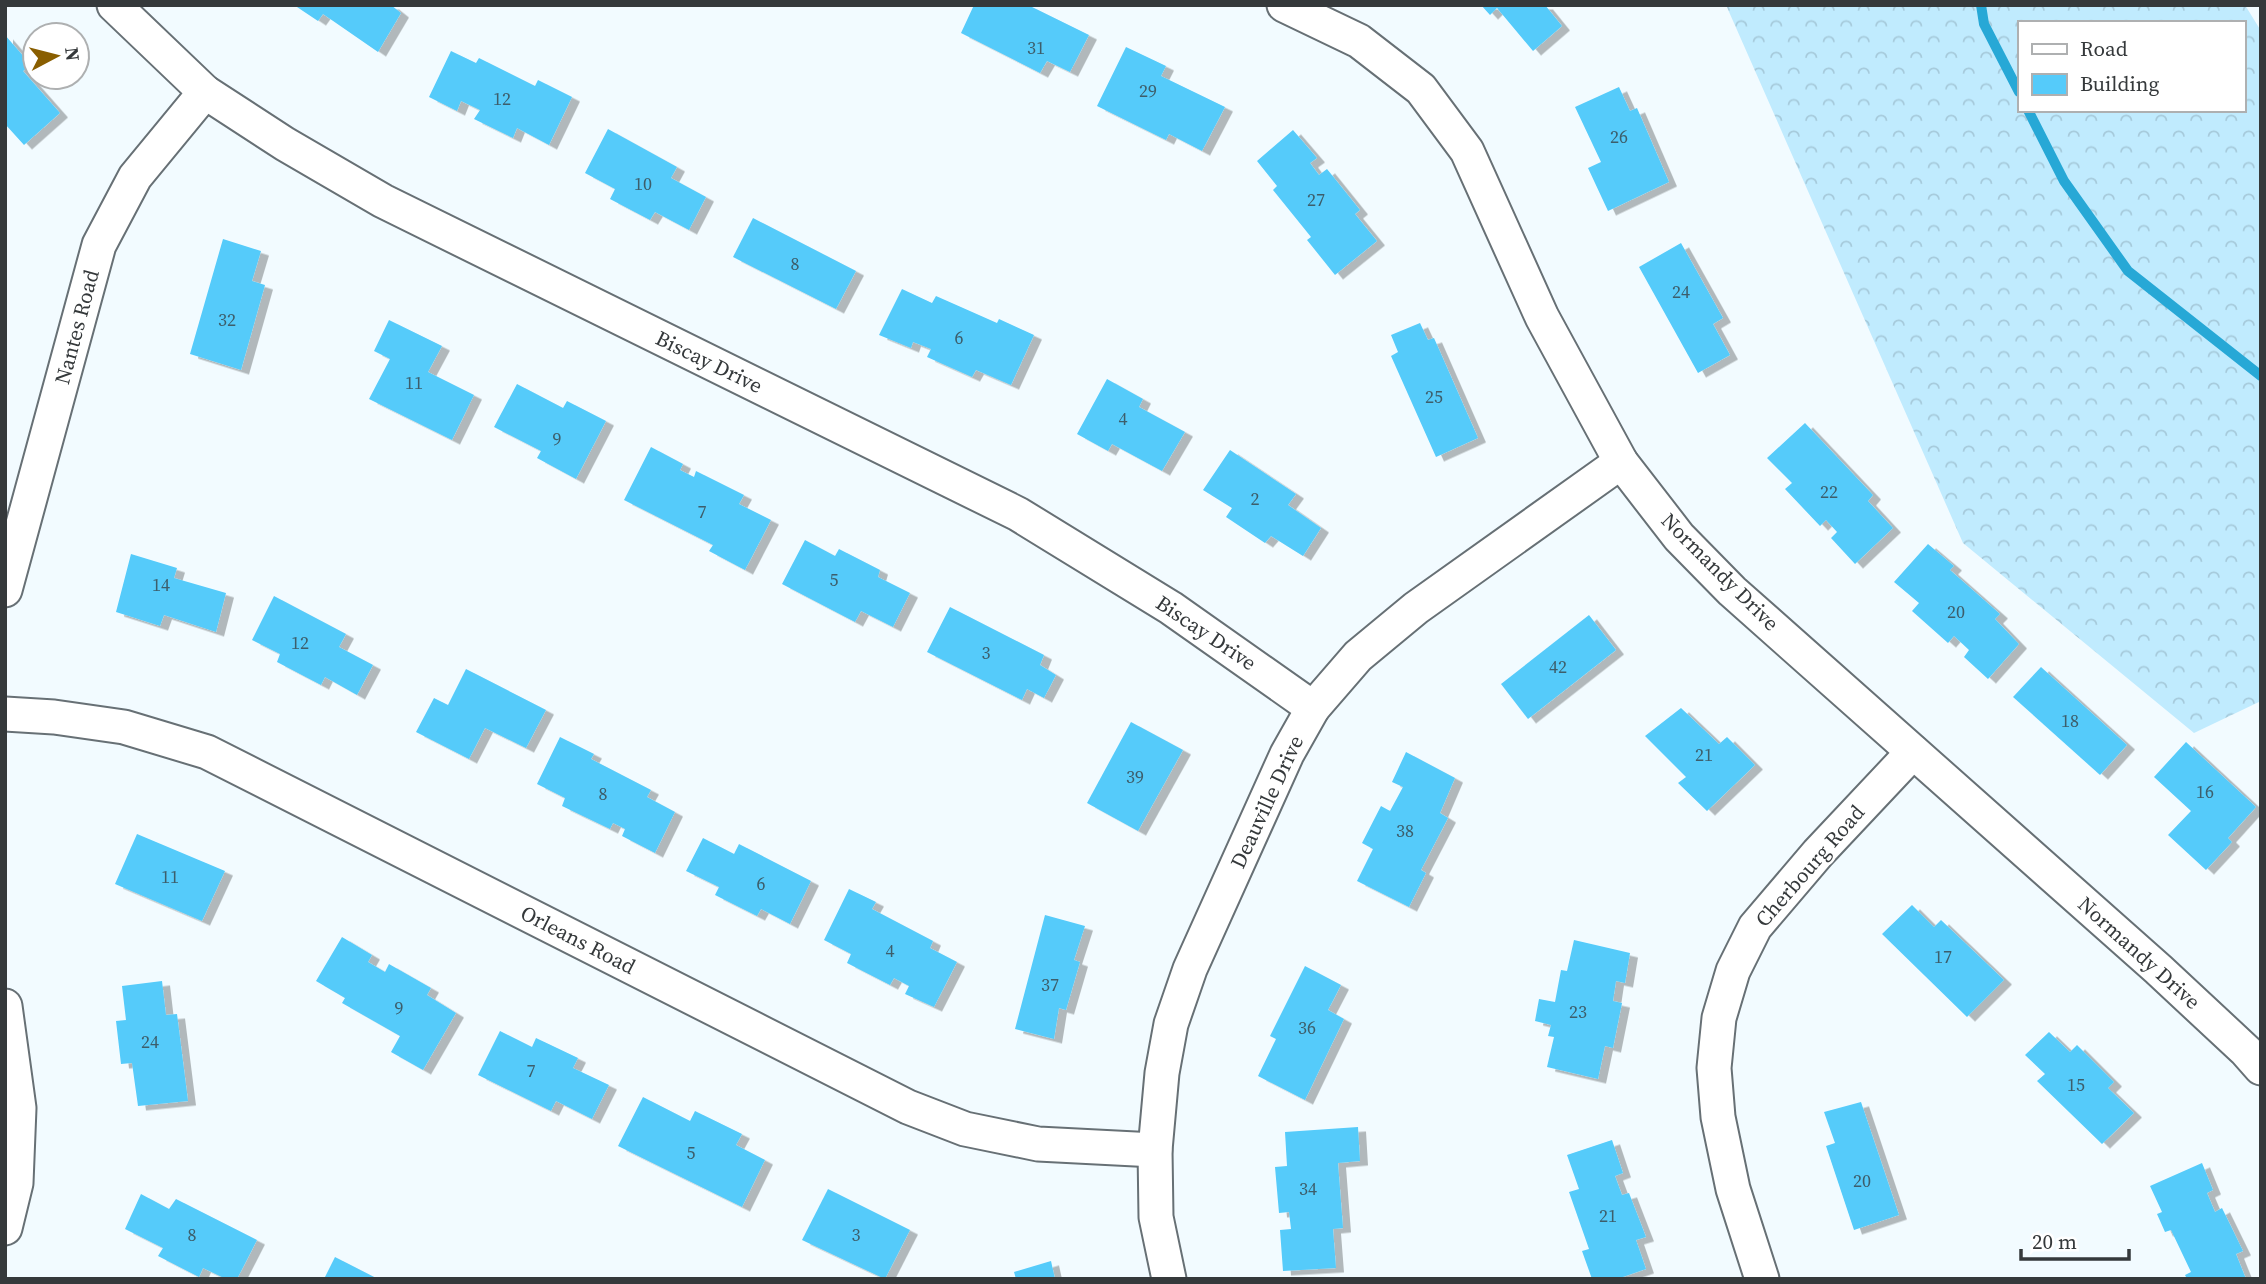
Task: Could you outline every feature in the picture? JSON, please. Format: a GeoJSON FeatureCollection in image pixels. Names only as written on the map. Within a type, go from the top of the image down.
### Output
{"type":"FeatureCollection","features":[{"type":"Feature","properties":{"kind":"street","name":"Biscay Drive"},"geometry":{"type":"LineString","coordinates":[[114,5],[205,92],[285,144],[383,201],[1018,514],[1171,608],[1313,708]]}},
{"type":"Feature","properties":{"kind":"street","name":"Normandy Drive"},"geometry":{"type":"LineString","coordinates":[[1284,5],[1359,41],[1421,89],[1467,151],[1542,317],[1621,462],[1679,537],[1732,591],[2158,969],[2261,1068]]}},
{"type":"Feature","properties":{"kind":"street","name":"Nantes Road"},"geometry":{"type":"LineString","coordinates":[[5,590],[99,245],[135,177],[205,92]]}},
{"type":"Feature","properties":{"kind":"street","name":"Deauville Drive"},"geometry":{"type":"LineString","coordinates":[[1170,1279],[1156,1217],[1156,1150],[1162,1073],[1171,1024],[1190,969],[1287,754],[1313,708],[1359,656],[1416,608],[1621,462]]}},
{"type":"Feature","properties":{"kind":"street","name":"Orleans Road"},"geometry":{"type":"LineString","coordinates":[[5,714],[54,717],[124,727],[207,752],[908,1107],[965,1129],[1038,1144],[1156,1150]]}},
{"type":"Feature","properties":{"kind":"street","name":"Cherbourg Road"},"geometry":{"type":"LineString","coordinates":[[1762,1279],[1733,1189],[1718,1117],[1714,1068],[1719,1018],[1733,971],[1755,927],[1818,853],[1913,752]]}},
{"type":"Feature","properties":{"kind":"street"},"geometry":{"type":"LineString","coordinates":[[5,1006],[19,1108],[16,1183],[5,1228]]}},
{"type":"Feature","properties":{"kind":"green space"},"geometry":{"type":"Polygon","coordinates":[[[1726,5],[2245,5],[2261,31],[2261,701],[2194,733],[1963,543],[1726,5]]]}},
{"type":"Feature","properties":{"kind":"building"},"geometry":{"type":"Polygon","coordinates":[[[294,5],[391,5],[401,13],[378,52],[323,14],[318,21],[294,5]]]}},
{"type":"Feature","properties":{"kind":"building"},"geometry":{"type":"Polygon","coordinates":[[[974,5],[1028,5],[1089,35],[1070,72],[1047,61],[1040,73],[961,33],[974,5]]]}},
{"type":"Feature","properties":{"kind":"building"},"geometry":{"type":"Polygon","coordinates":[[[1481,5],[1545,5],[1562,26],[1533,51],[1497,8],[1490,15],[1481,5]]]}},
{"type":"Feature","properties":{"kind":"building"},"geometry":{"type":"Polygon","coordinates":[[[5,35],[21,53],[21,91],[41,91],[60,113],[24,145],[5,124],[5,35]]]}},
{"type":"Feature","properties":{"kind":"building"},"geometry":{"type":"Polygon","coordinates":[[[1126,47],[1166,66],[1161,76],[1225,107],[1202,151],[1169,134],[1166,140],[1097,106],[1126,47]]]}},
{"type":"Feature","properties":{"kind":"building"},"geometry":{"type":"Polygon","coordinates":[[[451,51],[476,63],[479,58],[535,86],[538,80],[572,97],[549,145],[517,128],[513,138],[474,119],[480,110],[461,101],[457,111],[429,97],[451,51]]]}},
{"type":"Feature","properties":{"kind":"building"},"geometry":{"type":"Polygon","coordinates":[[[1619,87],[1630,111],[1637,108],[1669,182],[1608,211],[1588,168],[1601,162],[1575,107],[1619,87]]]}},
{"type":"Feature","properties":{"kind":"building"},"geometry":{"type":"Polygon","coordinates":[[[608,129],[677,167],[671,178],[706,197],[689,230],[655,212],[650,220],[610,199],[615,189],[585,173],[608,129]]]}},
{"type":"Feature","properties":{"kind":"building"},"geometry":{"type":"Polygon","coordinates":[[[1293,130],[1317,158],[1310,163],[1319,175],[1327,169],[1360,210],[1355,214],[1377,241],[1335,275],[1307,240],[1311,237],[1273,190],[1277,186],[1257,161],[1293,130]]]}},
{"type":"Feature","properties":{"kind":"building"},"geometry":{"type":"Polygon","coordinates":[[[753,218],[856,271],[836,309],[733,257],[753,218]]]}},
{"type":"Feature","properties":{"kind":"building"},"geometry":{"type":"Polygon","coordinates":[[[223,239],[261,251],[252,281],[265,285],[241,370],[190,354],[223,239]]]}},
{"type":"Feature","properties":{"kind":"building"},"geometry":{"type":"Polygon","coordinates":[[[1681,243],[1723,318],[1713,324],[1730,355],[1698,373],[1639,267],[1681,243]]]}},
{"type":"Feature","properties":{"kind":"building"},"geometry":{"type":"Polygon","coordinates":[[[902,289],[932,303],[936,296],[997,323],[999,319],[1034,335],[1011,385],[976,370],[972,377],[927,357],[931,349],[913,342],[911,348],[879,335],[902,289]]]}},
{"type":"Feature","properties":{"kind":"building"},"geometry":{"type":"Polygon","coordinates":[[[389,320],[442,346],[428,372],[474,395],[452,440],[369,399],[390,359],[374,351],[389,320]]]}},
{"type":"Feature","properties":{"kind":"building"},"geometry":{"type":"Polygon","coordinates":[[[1420,323],[1428,340],[1434,338],[1478,438],[1436,457],[1391,356],[1398,352],[1391,335],[1420,323]]]}},
{"type":"Feature","properties":{"kind":"building"},"geometry":{"type":"Polygon","coordinates":[[[1107,379],[1143,399],[1139,407],[1185,432],[1162,471],[1112,444],[1108,451],[1077,434],[1107,379]]]}},
{"type":"Feature","properties":{"kind":"building"},"geometry":{"type":"Polygon","coordinates":[[[517,384],[563,408],[567,401],[606,421],[576,479],[537,458],[541,451],[494,427],[517,384]]]}},
{"type":"Feature","properties":{"kind":"building"},"geometry":{"type":"Polygon","coordinates":[[[1805,423],[1873,495],[1868,501],[1893,528],[1855,564],[1831,538],[1837,532],[1826,520],[1820,526],[1785,489],[1792,483],[1767,458],[1805,423]]]}},
{"type":"Feature","properties":{"kind":"building"},"geometry":{"type":"Polygon","coordinates":[[[651,447],[683,464],[680,470],[694,477],[696,471],[744,495],[739,504],[771,520],[745,570],[709,551],[713,545],[624,500],[651,447]]]}},
{"type":"Feature","properties":{"kind":"building"},"geometry":{"type":"Polygon","coordinates":[[[1230,450],[1296,494],[1288,505],[1321,528],[1303,556],[1271,536],[1265,543],[1226,517],[1232,508],[1203,490],[1230,450]]]}},
{"type":"Feature","properties":{"kind":"building"},"geometry":{"type":"Polygon","coordinates":[[[805,540],[835,556],[839,549],[880,570],[878,577],[910,593],[893,627],[861,611],[855,622],[782,584],[805,540]]]}},
{"type":"Feature","properties":{"kind":"building"},"geometry":{"type":"Polygon","coordinates":[[[1928,544],[1954,566],[1950,570],[2000,614],[1995,619],[2019,644],[1988,679],[1964,657],[1969,650],[1954,636],[1948,643],[1912,611],[1919,603],[1894,582],[1928,544]]]}},
{"type":"Feature","properties":{"kind":"building"},"geometry":{"type":"Polygon","coordinates":[[[131,554],[177,568],[174,578],[226,593],[216,632],[164,615],[160,626],[116,612],[131,554]]]}},
{"type":"Feature","properties":{"kind":"building"},"geometry":{"type":"Polygon","coordinates":[[[274,596],[346,634],[339,647],[373,665],[357,695],[325,677],[321,685],[277,662],[280,654],[252,640],[274,596]]]}},
{"type":"Feature","properties":{"kind":"building"},"geometry":{"type":"Polygon","coordinates":[[[950,607],[1044,655],[1040,665],[1056,675],[1044,698],[1027,689],[1022,700],[927,652],[950,607]]]}},
{"type":"Feature","properties":{"kind":"building"},"geometry":{"type":"Polygon","coordinates":[[[1589,615],[1616,650],[1528,719],[1501,684],[1589,615]]]}},
{"type":"Feature","properties":{"kind":"building"},"geometry":{"type":"Polygon","coordinates":[[[2041,667],[2127,745],[2100,775],[2013,697],[2041,667]]]}},
{"type":"Feature","properties":{"kind":"building"},"geometry":{"type":"Polygon","coordinates":[[[466,669],[546,710],[526,748],[485,728],[469,759],[416,732],[434,698],[448,705],[466,669]]]}},
{"type":"Feature","properties":{"kind":"building"},"geometry":{"type":"Polygon","coordinates":[[[1681,708],[1719,744],[1727,737],[1755,765],[1707,811],[1678,783],[1686,777],[1645,736],[1681,708]]]}},
{"type":"Feature","properties":{"kind":"building"},"geometry":{"type":"Polygon","coordinates":[[[1131,722],[1183,750],[1138,831],[1087,803],[1131,722]]]}},
{"type":"Feature","properties":{"kind":"building"},"geometry":{"type":"Polygon","coordinates":[[[560,737],[594,754],[591,759],[651,790],[647,797],[675,812],[655,853],[622,836],[625,829],[613,823],[610,829],[562,806],[565,798],[537,784],[560,737]]]}},
{"type":"Feature","properties":{"kind":"building"},"geometry":{"type":"Polygon","coordinates":[[[2186,742],[2256,807],[2228,838],[2232,842],[2206,870],[2168,835],[2191,811],[2154,777],[2186,742]]]}},
{"type":"Feature","properties":{"kind":"building"},"geometry":{"type":"Polygon","coordinates":[[[1406,752],[1455,778],[1440,813],[1448,818],[1421,870],[1426,873],[1409,907],[1357,881],[1373,849],[1362,843],[1381,806],[1390,811],[1403,787],[1392,782],[1406,752]]]}},
{"type":"Feature","properties":{"kind":"building"},"geometry":{"type":"Polygon","coordinates":[[[137,834],[225,871],[202,921],[115,884],[137,834]]]}},
{"type":"Feature","properties":{"kind":"building"},"geometry":{"type":"Polygon","coordinates":[[[703,838],[734,854],[739,844],[811,881],[790,924],[761,909],[757,916],[715,895],[719,887],[686,871],[703,838]]]}},
{"type":"Feature","properties":{"kind":"building"},"geometry":{"type":"Polygon","coordinates":[[[849,889],[876,902],[872,909],[933,941],[930,948],[957,962],[934,1007],[905,994],[909,986],[894,978],[890,985],[847,963],[851,954],[824,940],[849,889]]]}},
{"type":"Feature","properties":{"kind":"building"},"geometry":{"type":"Polygon","coordinates":[[[1912,905],[1934,927],[1941,920],[2004,980],[1967,1017],[1882,934],[1912,905]]]}},
{"type":"Feature","properties":{"kind":"building"},"geometry":{"type":"Polygon","coordinates":[[[1045,915],[1085,926],[1074,960],[1080,962],[1066,1010],[1059,1008],[1054,1039],[1015,1029],[1045,915]]]}},
{"type":"Feature","properties":{"kind":"building"},"geometry":{"type":"Polygon","coordinates":[[[342,937],[372,955],[368,962],[385,972],[389,964],[431,988],[427,995],[456,1013],[423,1070],[391,1052],[400,1036],[342,1003],[345,998],[316,981],[342,937]]]}},
{"type":"Feature","properties":{"kind":"building"},"geometry":{"type":"Polygon","coordinates":[[[1574,940],[1630,953],[1625,983],[1616,981],[1613,1001],[1622,1003],[1613,1048],[1605,1046],[1598,1079],[1547,1067],[1554,1037],[1548,1036],[1551,1025],[1535,1021],[1539,999],[1555,1002],[1561,970],[1567,971],[1574,940]]]}},
{"type":"Feature","properties":{"kind":"building"},"geometry":{"type":"Polygon","coordinates":[[[1305,966],[1341,985],[1328,1010],[1344,1019],[1305,1100],[1258,1076],[1276,1039],[1270,1036],[1305,966]]]}},
{"type":"Feature","properties":{"kind":"building"},"geometry":{"type":"Polygon","coordinates":[[[162,981],[166,1015],[177,1014],[188,1101],[138,1106],[132,1063],[121,1064],[116,1021],[126,1020],[122,986],[162,981]]]}},
{"type":"Feature","properties":{"kind":"building"},"geometry":{"type":"Polygon","coordinates":[[[500,1031],[532,1047],[536,1038],[578,1058],[573,1068],[609,1085],[592,1119],[556,1101],[551,1111],[478,1075],[500,1031]]]}},
{"type":"Feature","properties":{"kind":"building"},"geometry":{"type":"Polygon","coordinates":[[[2049,1032],[2070,1052],[2077,1045],[2114,1082],[2108,1088],[2134,1113],[2102,1144],[2037,1081],[2045,1074],[2025,1055],[2049,1032]]]}},
{"type":"Feature","properties":{"kind":"building"},"geometry":{"type":"Polygon","coordinates":[[[643,1097],[690,1121],[695,1111],[742,1134],[736,1145],[765,1160],[742,1207],[618,1146],[643,1097]]]}},
{"type":"Feature","properties":{"kind":"building"},"geometry":{"type":"Polygon","coordinates":[[[1861,1102],[1899,1215],[1854,1230],[1826,1146],[1835,1143],[1824,1112],[1861,1102]]]}},
{"type":"Feature","properties":{"kind":"building"},"geometry":{"type":"Polygon","coordinates":[[[1358,1127],[1360,1161],[1338,1163],[1343,1228],[1333,1229],[1336,1268],[1283,1271],[1280,1230],[1291,1229],[1289,1212],[1279,1213],[1275,1167],[1287,1166],[1285,1132],[1358,1127]]]}},
{"type":"Feature","properties":{"kind":"building"},"geometry":{"type":"Polygon","coordinates":[[[1612,1140],[1623,1173],[1615,1176],[1622,1195],[1629,1193],[1646,1237],[1636,1240],[1646,1269],[1617,1279],[1592,1279],[1582,1251],[1589,1249],[1569,1192],[1579,1189],[1567,1155],[1612,1140]]]}},
{"type":"Feature","properties":{"kind":"building"},"geometry":{"type":"Polygon","coordinates":[[[2202,1163],[2213,1190],[2207,1193],[2215,1212],[2222,1208],[2243,1251],[2236,1254],[2246,1279],[2187,1279],[2185,1275],[2191,1272],[2171,1230],[2165,1232],[2157,1214],[2162,1212],[2150,1186],[2202,1163]]]}},
{"type":"Feature","properties":{"kind":"building"},"geometry":{"type":"Polygon","coordinates":[[[828,1189],[910,1230],[885,1279],[802,1240],[828,1189]]]}},
{"type":"Feature","properties":{"kind":"building"},"geometry":{"type":"Polygon","coordinates":[[[141,1194],[169,1209],[176,1199],[257,1240],[237,1279],[226,1279],[203,1268],[199,1277],[158,1256],[163,1248],[125,1229],[141,1194]]]}},
{"type":"Feature","properties":{"kind":"building"},"geometry":{"type":"Polygon","coordinates":[[[335,1257],[378,1279],[324,1279],[335,1257]]]}},
{"type":"Feature","properties":{"kind":"building"},"geometry":{"type":"Polygon","coordinates":[[[1051,1261],[1055,1279],[1016,1279],[1014,1272],[1051,1261]]]}},
{"type":"Feature","properties":{"kind":"waterway"},"geometry":{"type":"LineString","coordinates":[[1981,5],[1984,24],[2018,90]]}},
{"type":"Feature","properties":{"kind":"waterway"},"geometry":{"type":"LineString","coordinates":[[2029,112],[2064,181],[2128,271],[2261,376]]}}]}
